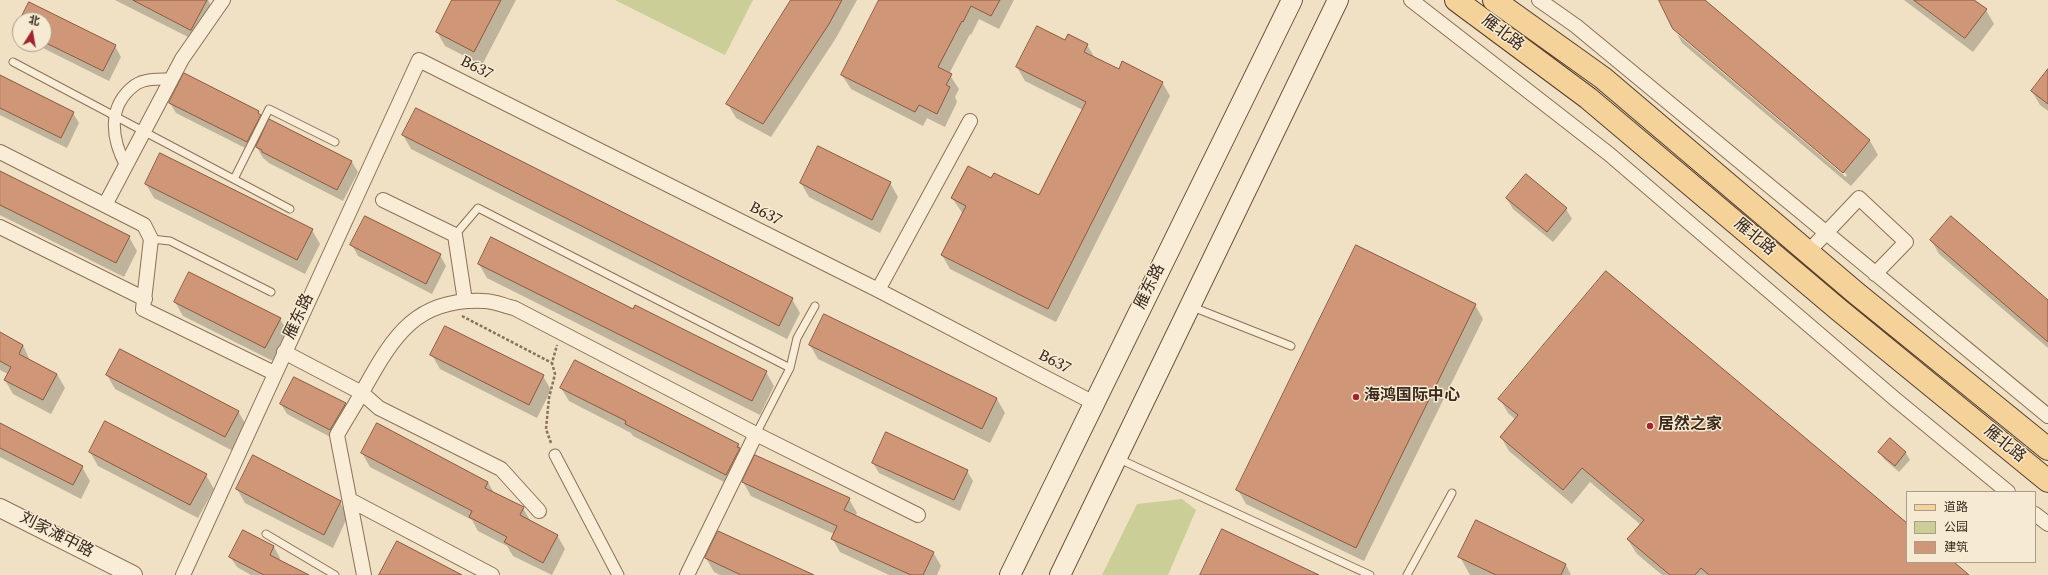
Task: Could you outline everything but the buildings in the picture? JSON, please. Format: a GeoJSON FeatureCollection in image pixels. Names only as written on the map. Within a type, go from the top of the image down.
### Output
{"type":"FeatureCollection","features":[{"type":"Feature","properties":{"kind":"main road","name":"雁东路"},"geometry":{"type":"LineString","coordinates":[[1010,575],[1292,0]]}},
{"type":"Feature","properties":{"kind":"main road"},"geometry":{"type":"LineString","coordinates":[[1060,575],[1338,0]]}},
{"type":"Feature","properties":{"kind":"main road","name":"雁北路"},"geometry":{"type":"LineString","coordinates":[[1456,0],[1588,98],[1839,310],[2048,481]]}},
{"type":"Feature","properties":{"kind":"main road","name":"雁北路"},"geometry":{"type":"LineString","coordinates":[[1494,0],[1603,78],[1808,252],[2048,449]]}},
{"type":"Feature","properties":{"kind":"street"},"geometry":{"type":"LineString","coordinates":[[105,205],[182,59],[223,0]]}},
{"type":"Feature","properties":{"kind":"street"},"geometry":{"type":"LineString","coordinates":[[1411,0],[1608,154],[1894,399],[2007,491]]}},
{"type":"Feature","properties":{"kind":"street"},"geometry":{"type":"LineString","coordinates":[[1539,0],[1576,26],[2048,416]]}},
{"type":"Feature","properties":{"kind":"street","name":"B637"},"geometry":{"type":"LineString","coordinates":[[419,60],[878,290],[1094,403]]}},
{"type":"Feature","properties":{"kind":"street","name":"雁东路"},"geometry":{"type":"LineString","coordinates":[[183,575],[274,373],[419,60]]}},
{"type":"Feature","properties":{"kind":"street"},"geometry":{"type":"LineString","coordinates":[[126,166],[117,150],[114,132],[115,116],[124,98],[136,84],[153,79],[172,79]]}},
{"type":"Feature","properties":{"kind":"street"},"geometry":{"type":"LineString","coordinates":[[878,290],[970,121]]}},
{"type":"Feature","properties":{"kind":"street"},"geometry":{"type":"LineString","coordinates":[[0,152],[144,225],[151,239],[143,309],[274,373]]}},
{"type":"Feature","properties":{"kind":"street"},"geometry":{"type":"LineString","coordinates":[[1808,252],[1859,198],[1906,242],[1875,274]]}},
{"type":"Feature","properties":{"kind":"street"},"geometry":{"type":"LineString","coordinates":[[383,200],[456,235],[465,302]]}},
{"type":"Feature","properties":{"kind":"street"},"geometry":{"type":"LineString","coordinates":[[0,227],[144,299]]}},
{"type":"Feature","properties":{"kind":"street"},"geometry":{"type":"LineString","coordinates":[[364,575],[337,435],[386,349],[405,327],[429,311],[442,306],[465,302],[486,301],[514,308],[756,434],[918,515]]}},
{"type":"Feature","properties":{"kind":"street"},"geometry":{"type":"LineString","coordinates":[[284,352],[362,392],[379,408],[501,469],[539,511]]}},
{"type":"Feature","properties":{"kind":"street"},"geometry":{"type":"LineString","coordinates":[[687,575],[756,434]]}},
{"type":"Feature","properties":{"kind":"street"},"geometry":{"type":"LineString","coordinates":[[555,455],[618,575]]}},
{"type":"Feature","properties":{"kind":"street"},"geometry":{"type":"LineString","coordinates":[[350,500],[492,575]]}},
{"type":"Feature","properties":{"kind":"street","name":"刘家滩中路"},"geometry":{"type":"LineString","coordinates":[[0,508],[133,575]]}},
{"type":"Feature","properties":{"kind":"street"},"geometry":{"type":"LineString","coordinates":[[2036,515],[2048,524]]}},
{"type":"Feature","properties":{"kind":"lane"},"geometry":{"type":"LineString","coordinates":[[13,62],[290,209]]}},
{"type":"Feature","properties":{"kind":"lane"},"geometry":{"type":"LineString","coordinates":[[234,179],[269,109],[335,142]]}},
{"type":"Feature","properties":{"kind":"lane"},"geometry":{"type":"LineString","coordinates":[[456,235],[478,208],[790,368]]}},
{"type":"Feature","properties":{"kind":"lane"},"geometry":{"type":"LineString","coordinates":[[151,239],[170,241],[271,292]]}},
{"type":"Feature","properties":{"kind":"lane"},"geometry":{"type":"LineString","coordinates":[[756,434],[790,368],[797,338],[815,306]]}},
{"type":"Feature","properties":{"kind":"lane"},"geometry":{"type":"LineString","coordinates":[[1190,306],[1291,346]]}},
{"type":"Feature","properties":{"kind":"lane"},"geometry":{"type":"LineString","coordinates":[[1117,458],[1370,575]]}},
{"type":"Feature","properties":{"kind":"lane"},"geometry":{"type":"LineString","coordinates":[[1407,575],[1452,493]]}},
{"type":"Feature","properties":{"kind":"lane"},"geometry":{"type":"LineString","coordinates":[[266,534],[335,575]]}},
{"type":"Feature","properties":{"kind":"path"},"geometry":{"type":"LineString","coordinates":[[442,306],[552,363]]}},
{"type":"Feature","properties":{"kind":"path"},"geometry":{"type":"LineString","coordinates":[[555,455],[546,429],[549,398],[555,374],[552,363],[561,333]]}},
{"type":"Feature","properties":{"kind":"green space"},"geometry":{"type":"Polygon","coordinates":[[[615,0],[753,0],[725,55],[615,0]]]}},
{"type":"Feature","properties":{"kind":"green space"},"geometry":{"type":"Polygon","coordinates":[[[1182,499],[1196,510],[1168,575],[1102,575],[1137,504],[1182,499]]]}},
{"type":"Feature","properties":{"kind":"place","name":"海鸿国际中心"},"geometry":{"type":"Point","coordinates":[1356,397]}},
{"type":"Feature","properties":{"kind":"place","name":"居然之家"},"geometry":{"type":"Point","coordinates":[1650,426]}}]}
